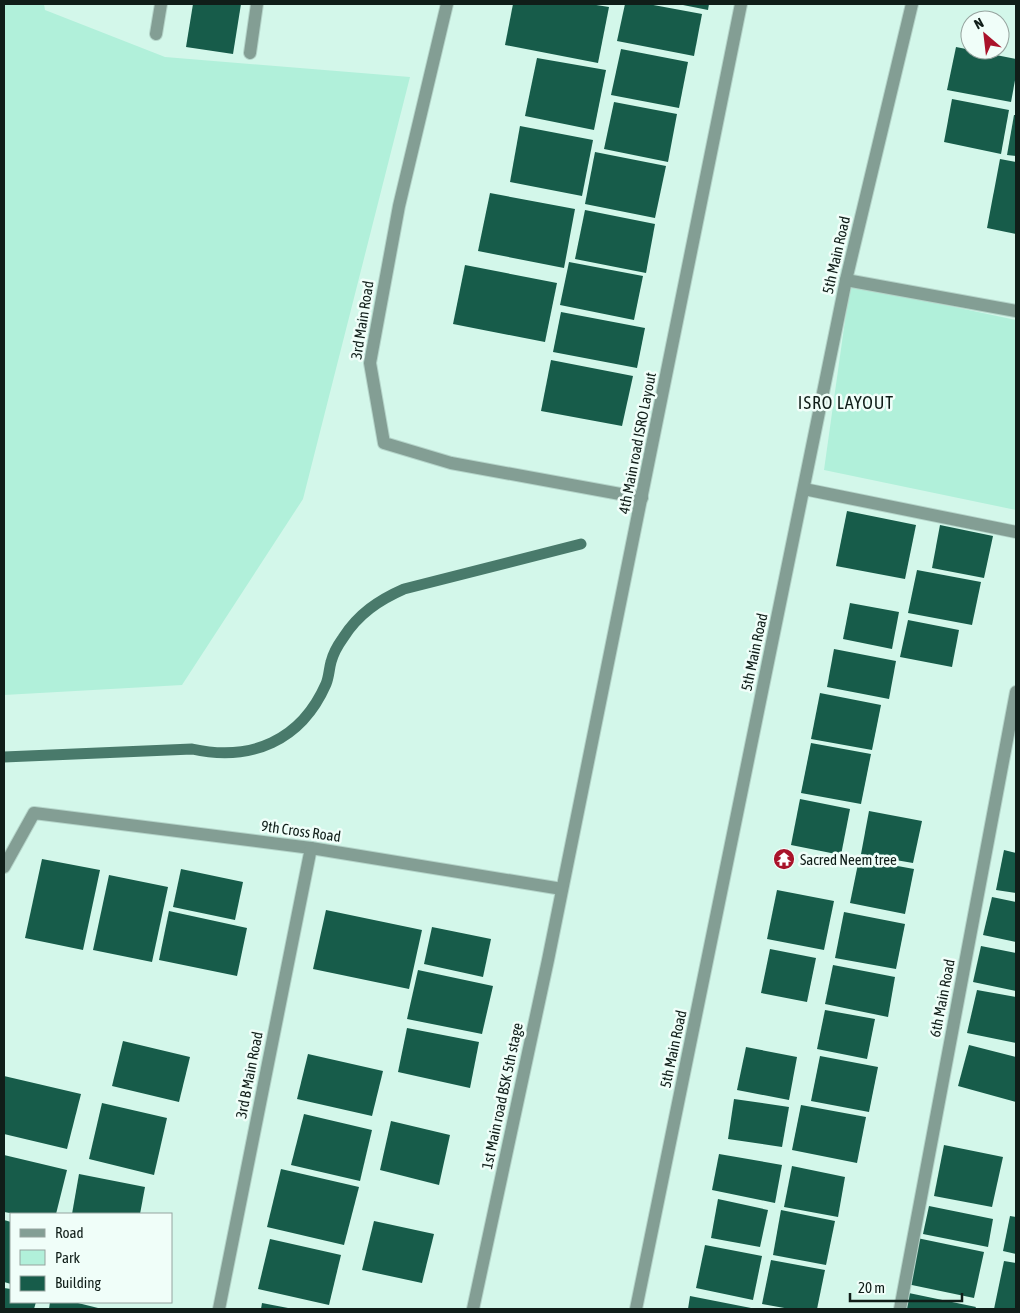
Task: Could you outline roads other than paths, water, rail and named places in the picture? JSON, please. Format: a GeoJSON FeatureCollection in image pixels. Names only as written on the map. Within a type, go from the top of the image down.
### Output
{"type":"FeatureCollection","features":[{"type":"Feature","properties":{"kind":"street"},"geometry":{"type":"LineString","coordinates":[[156,34],[161,4]]}},
{"type":"Feature","properties":{"kind":"street"},"geometry":{"type":"LineString","coordinates":[[250,53],[257,4]]}},
{"type":"Feature","properties":{"kind":"street","name":"3rd Main Road"},"geometry":{"type":"LineString","coordinates":[[447,4],[399,206],[370,363],[384,444],[452,463],[642,498]]}},
{"type":"Feature","properties":{"kind":"street","name":"4th Main road ISRO Layout"},"geometry":{"type":"LineString","coordinates":[[562,889],[741,4]]}},
{"type":"Feature","properties":{"kind":"street","name":"5th Main Road"},"geometry":{"type":"LineString","coordinates":[[636,1309],[846,280],[912,4]]}},
{"type":"Feature","properties":{"kind":"street"},"geometry":{"type":"LineString","coordinates":[[846,280],[1016,311]]}},
{"type":"Feature","properties":{"kind":"street"},"geometry":{"type":"LineString","coordinates":[[804,490],[1016,532]]}},
{"type":"Feature","properties":{"kind":"street","name":"6th Main Road"},"geometry":{"type":"LineString","coordinates":[[900,1309],[1016,692]]}},
{"type":"Feature","properties":{"kind":"street","name":"9th Cross Road"},"geometry":{"type":"LineString","coordinates":[[4,867],[34,813],[311,848],[562,889]]}},
{"type":"Feature","properties":{"kind":"street","name":"3rd B Main Road"},"geometry":{"type":"LineString","coordinates":[[220,1309],[311,848]]}},
{"type":"Feature","properties":{"kind":"street","name":"1st Main road BSK 5th stage"},"geometry":{"type":"LineString","coordinates":[[473,1309],[562,889]]}},
{"type":"Feature","properties":{"kind":"waterway"},"geometry":{"type":"LineString","coordinates":[[4,757],[192,749],[234,752],[254,749],[272,743],[288,733],[303,720],[326,684],[332,659],[339,644],[355,622],[378,603],[404,589],[581,544]]}},
{"type":"Feature","properties":{"kind":"place","name":"Sacred Neem tree"},"geometry":{"type":"Point","coordinates":[784,859]}},
{"type":"Feature","properties":{"kind":"district","name":"ISRO LAYOUT"},"geometry":{"type":"Point","coordinates":[846,402]}}]}
